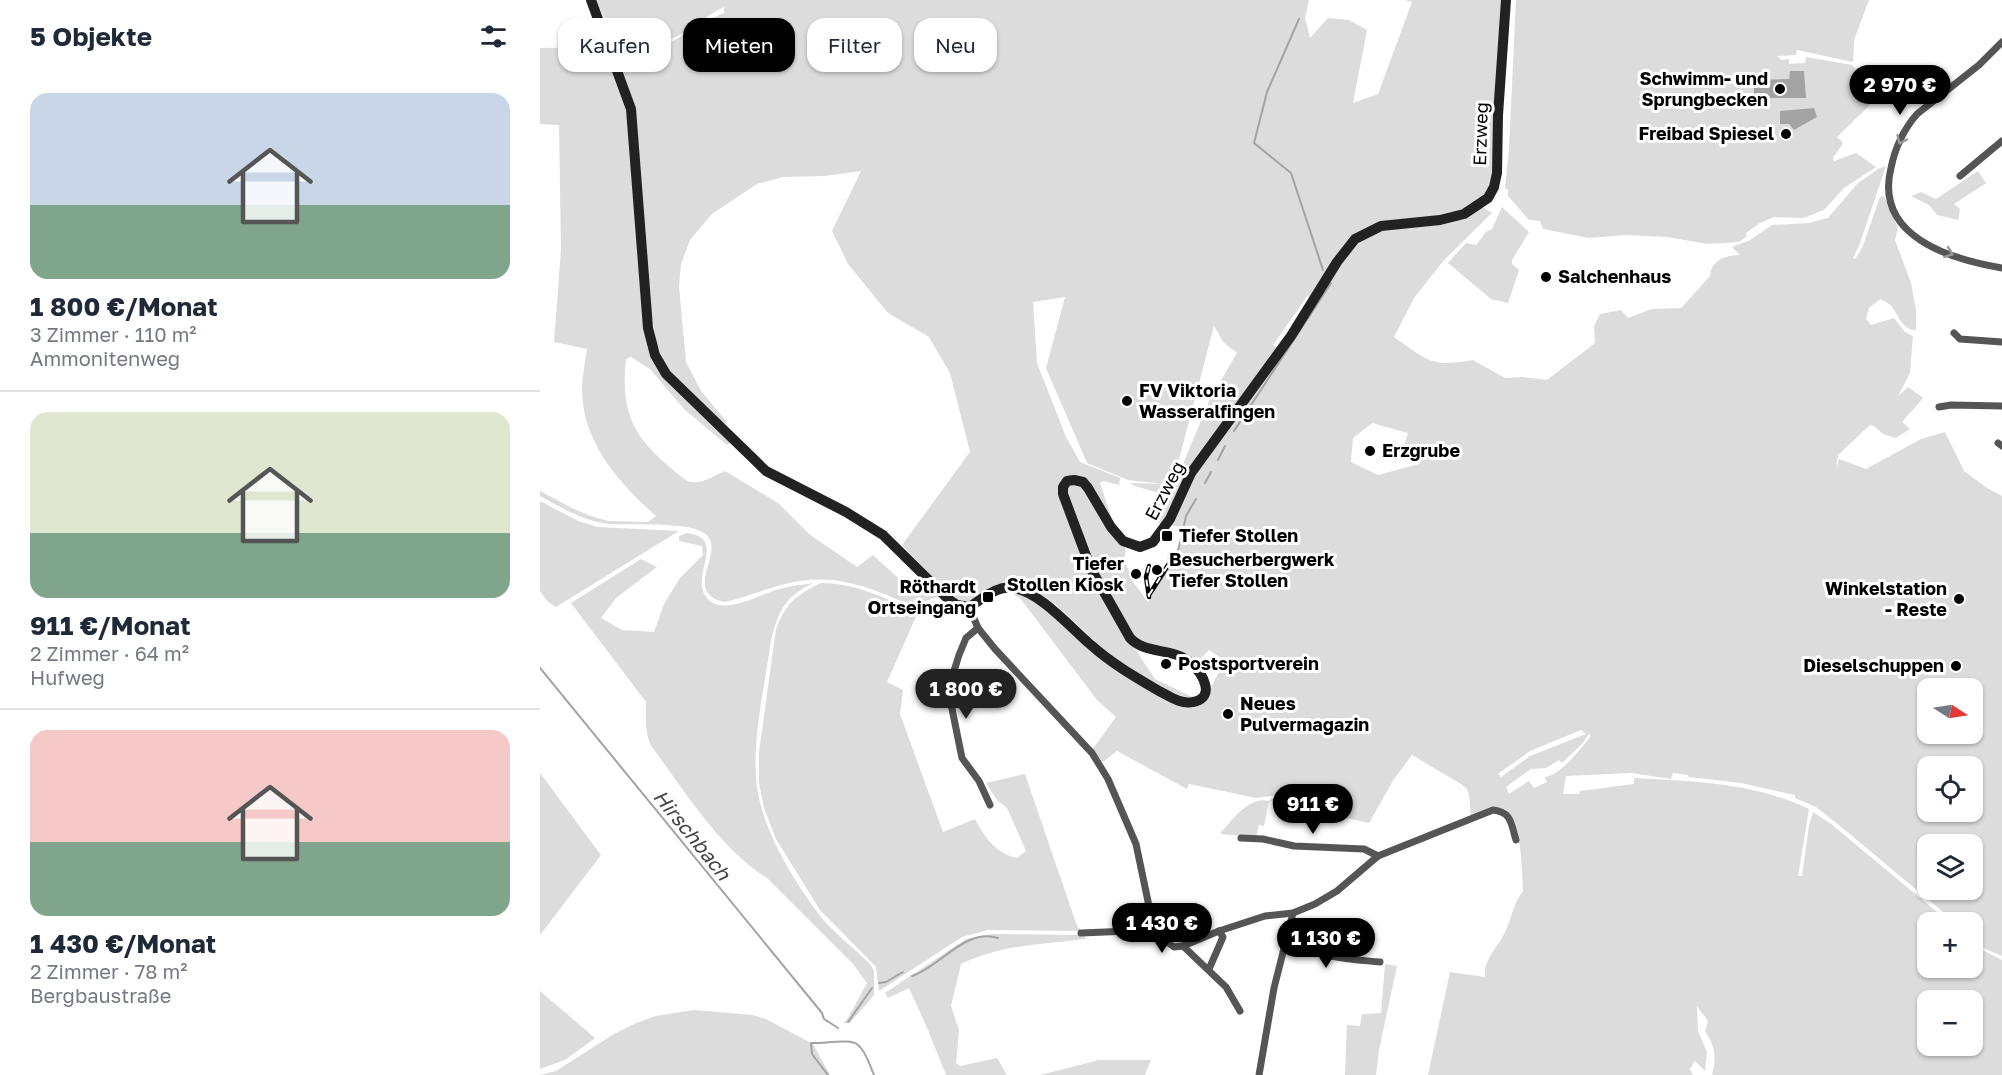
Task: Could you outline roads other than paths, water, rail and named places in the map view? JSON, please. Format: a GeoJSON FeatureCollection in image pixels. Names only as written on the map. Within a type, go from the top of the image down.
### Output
{"type":"FeatureCollection","features":[{"type":"Feature","properties":{"kind":"street"},"geometry":{"type":"LineString","coordinates":[[591,0],[631,109],[648,328],[655,355],[666,374],[766,471],[846,512],[883,535],[946,598],[957,605],[969,607],[978,628],[1092,753],[1108,779],[1136,844],[1154,930],[1162,939],[1174,947],[1183,946],[1265,916],[1293,913],[1337,891],[1378,856],[1494,810],[1504,811],[1509,816],[1516,840]]}},
{"type":"Feature","properties":{"kind":"street","name":"Erzweg"},"geometry":{"type":"LineString","coordinates":[[969,607],[1001,588],[1014,588],[1027,592],[1053,610],[1090,645],[1137,678],[1177,700],[1192,703],[1200,699],[1207,686],[1203,676],[1191,663],[1169,651],[1137,646],[1130,638],[1091,569],[1063,494],[1063,487],[1067,481],[1083,482],[1111,527],[1123,541],[1140,547],[1153,542],[1170,519],[1191,473],[1291,336],[1354,239],[1381,226],[1440,220],[1464,214],[1488,198],[1494,187],[1497,173],[1498,115],[1506,0]]}},
{"type":"Feature","properties":{"kind":"street"},"geometry":{"type":"LineString","coordinates":[[2002,42],[1979,65],[1917,114],[1907,128],[1892,163],[1887,187],[1890,204],[1902,226],[1916,238],[1944,252],[2002,268]]}},
{"type":"Feature","properties":{"kind":"street"},"geometry":{"type":"LineString","coordinates":[[1960,176],[2002,141]]}},
{"type":"Feature","properties":{"kind":"street"},"geometry":{"type":"LineString","coordinates":[[1954,333],[1960,339],[2002,342]]}},
{"type":"Feature","properties":{"kind":"street"},"geometry":{"type":"LineString","coordinates":[[1939,408],[1951,405],[2002,406]]}},
{"type":"Feature","properties":{"kind":"street"},"geometry":{"type":"LineString","coordinates":[[978,628],[966,638],[949,687],[962,759],[979,781],[990,806]]}},
{"type":"Feature","properties":{"kind":"street"},"geometry":{"type":"LineString","coordinates":[[1241,838],[1263,839],[1294,846],[1364,849],[1378,856]]}},
{"type":"Feature","properties":{"kind":"street"},"geometry":{"type":"LineString","coordinates":[[1259,1075],[1274,988],[1293,913]]}},
{"type":"Feature","properties":{"kind":"street"},"geometry":{"type":"LineString","coordinates":[[1081,933],[1154,930]]}},
{"type":"Feature","properties":{"kind":"street"},"geometry":{"type":"LineString","coordinates":[[1209,969],[1223,937],[1219,931]]}},
{"type":"Feature","properties":{"kind":"street"},"geometry":{"type":"LineString","coordinates":[[1286,935],[1321,955],[1380,962]]}},
{"type":"Feature","properties":{"kind":"street"},"geometry":{"type":"LineString","coordinates":[[1183,946],[1228,990],[1240,1011]]}},
{"type":"Feature","properties":{"kind":"waterway"},"geometry":{"type":"LineString","coordinates":[[1299,19],[1267,92],[1254,143],[1291,173],[1323,270]]}},
{"type":"Feature","properties":{"kind":"waterway"},"geometry":{"type":"LineString","coordinates":[[1234,431],[1331,283]]}},
{"type":"Feature","properties":{"kind":"waterway"},"geometry":{"type":"LineString","coordinates":[[1218,460],[1225,446]]}},
{"type":"Feature","properties":{"kind":"waterway"},"geometry":{"type":"LineString","coordinates":[[1205,483],[1211,472]]}},
{"type":"Feature","properties":{"kind":"waterway"},"geometry":{"type":"LineString","coordinates":[[1184,525],[1186,516],[1196,499]]}},
{"type":"Feature","properties":{"kind":"waterway"},"geometry":{"type":"LineString","coordinates":[[1152,593],[1176,557],[1183,532]]}},
{"type":"Feature","properties":{"kind":"waterway","name":"Hirschbach"},"geometry":{"type":"LineString","coordinates":[[540,668],[822,1013],[824,1019],[838,1028]]}},
{"type":"Feature","properties":{"kind":"waterway"},"geometry":{"type":"LineString","coordinates":[[912,976],[975,938],[986,936],[998,938]]}},
{"type":"Feature","properties":{"kind":"waterway"},"geometry":{"type":"LineString","coordinates":[[879,983],[886,982],[903,972]]}},
{"type":"Feature","properties":{"kind":"waterway"},"geometry":{"type":"LineString","coordinates":[[848,1022],[872,988]]}},
{"type":"Feature","properties":{"kind":"waterway"},"geometry":{"type":"LineString","coordinates":[[828,1075],[812,1054],[811,1043],[843,1042],[858,1045],[868,1059],[874,1075]]}},
{"type":"Feature","properties":{"kind":"railway"},"geometry":{"type":"LineString","coordinates":[[1149,595],[1170,562],[1170,556]]}},
{"type":"Feature","properties":{"kind":"railway"},"geometry":{"type":"LineString","coordinates":[[1149,566],[1146,577],[1149,597]]}},
{"type":"Feature","properties":{"kind":"place","name":"Schwimm- und Sprungbecken"},"geometry":{"type":"Point","coordinates":[1780,89]}},
{"type":"Feature","properties":{"kind":"place","name":"Freibad Spiesel"},"geometry":{"type":"Point","coordinates":[1786,134]}},
{"type":"Feature","properties":{"kind":"place","name":"Salchenhaus"},"geometry":{"type":"Point","coordinates":[1546,277]}},
{"type":"Feature","properties":{"kind":"place","name":"FV Viktoria Wasseralfingen"},"geometry":{"type":"Point","coordinates":[1127,401]}},
{"type":"Feature","properties":{"kind":"place","name":"Erzgrube"},"geometry":{"type":"Point","coordinates":[1370,451]}},
{"type":"Feature","properties":{"kind":"place","name":"Tiefer Stollen"},"geometry":{"type":"Point","coordinates":[1167,536]}},
{"type":"Feature","properties":{"kind":"place","name":"Besucherbergwerk Tiefer Stollen"},"geometry":{"type":"Point","coordinates":[1157,570]}},
{"type":"Feature","properties":{"kind":"place","name":"Tiefer Stollen Kiosk"},"geometry":{"type":"Point","coordinates":[1136,574]}},
{"type":"Feature","properties":{"kind":"place","name":"Röthardt Ortseingang"},"geometry":{"type":"Point","coordinates":[988,597]}},
{"type":"Feature","properties":{"kind":"place","name":"Winkelstation - Reste"},"geometry":{"type":"Point","coordinates":[1959,599]}},
{"type":"Feature","properties":{"kind":"place","name":"Postsportverein"},"geometry":{"type":"Point","coordinates":[1166,664]}},
{"type":"Feature","properties":{"kind":"place","name":"Dieselschuppen"},"geometry":{"type":"Point","coordinates":[1956,666]}},
{"type":"Feature","properties":{"kind":"place","name":"Neues Pulvermagazin"},"geometry":{"type":"Point","coordinates":[1228,714]}}]}
